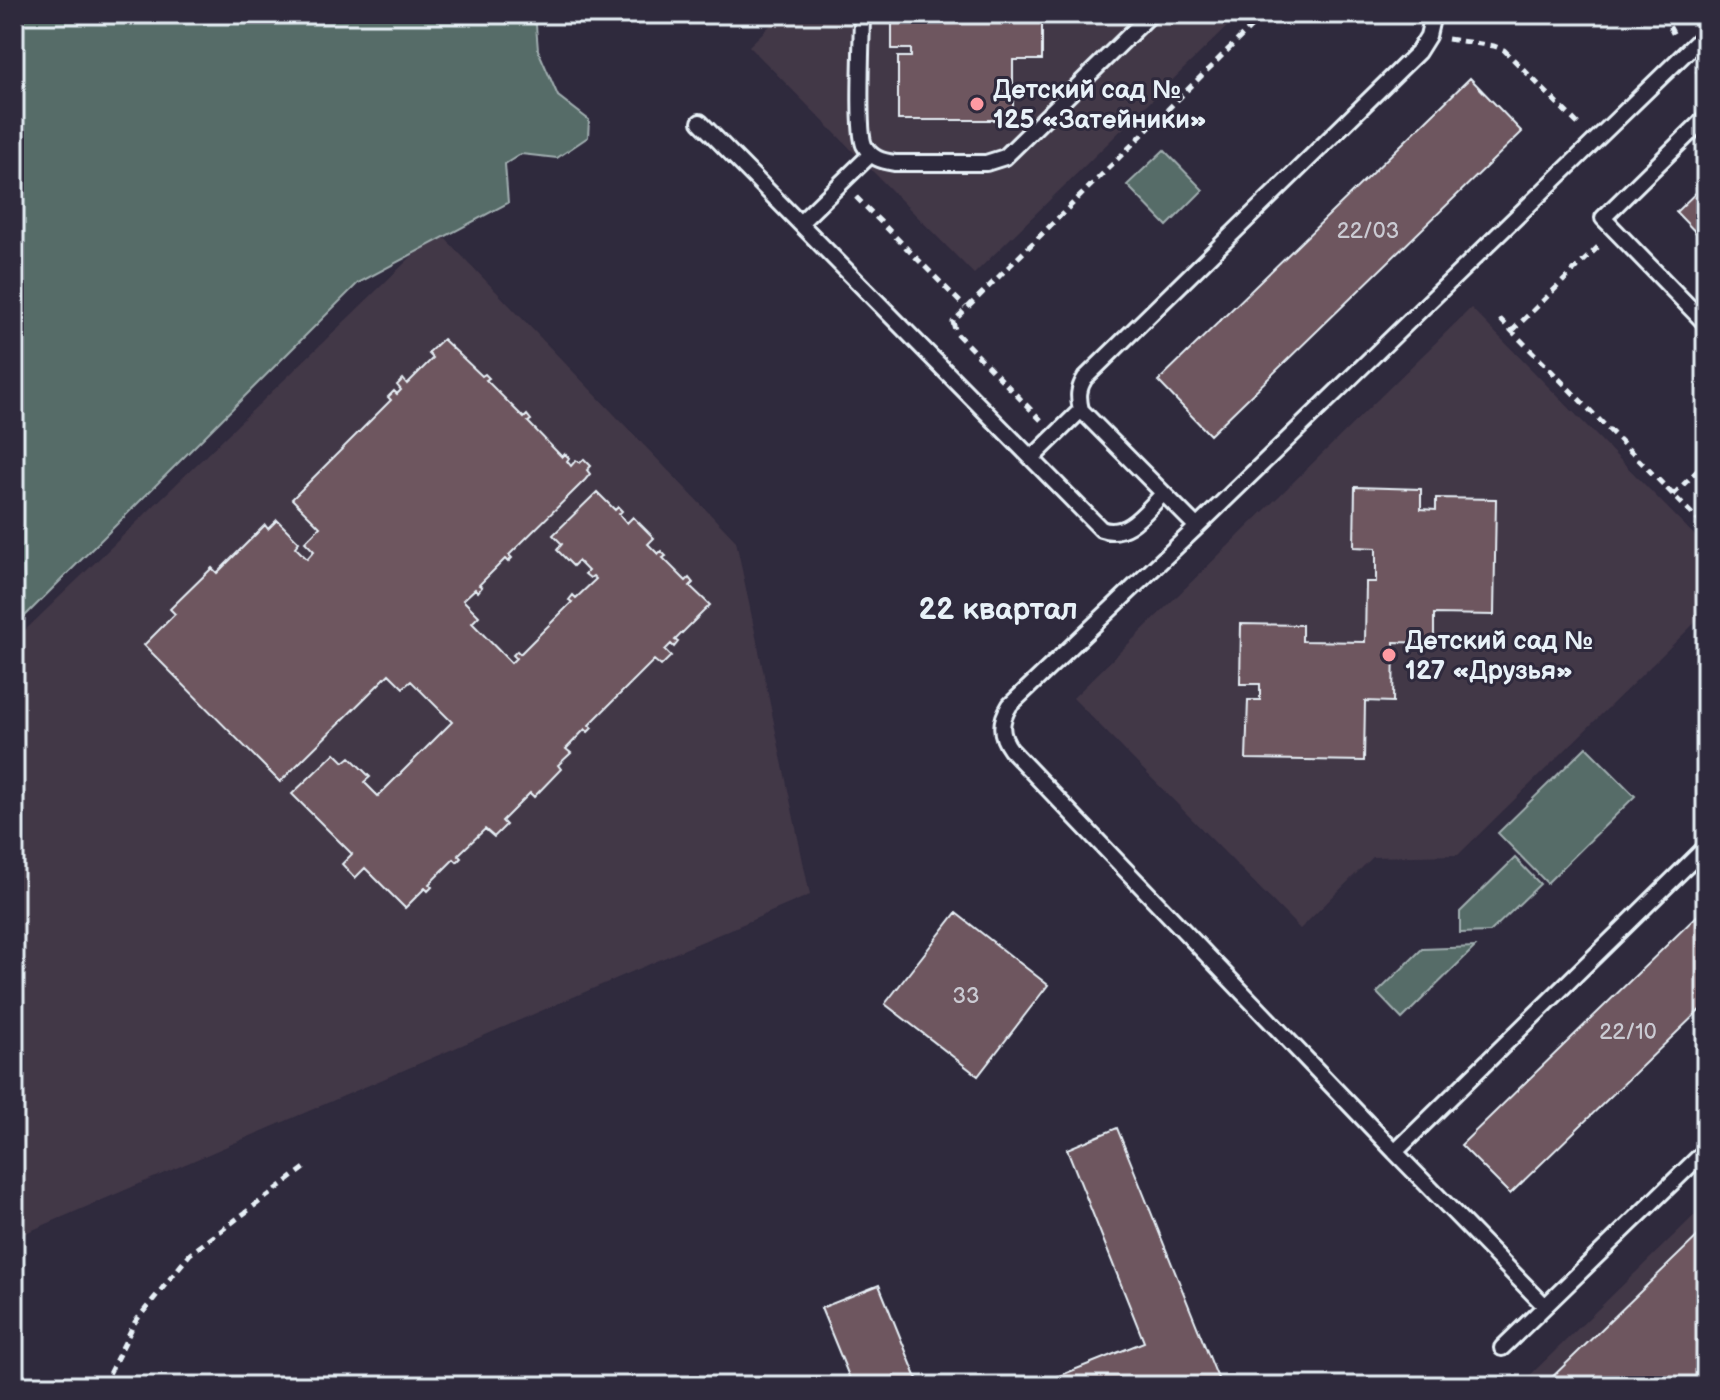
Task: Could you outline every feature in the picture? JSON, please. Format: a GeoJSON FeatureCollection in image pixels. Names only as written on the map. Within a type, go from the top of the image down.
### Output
{"type":"FeatureCollection","features":[{"type":"Feature","properties":{"kind":"lane"},"geometry":{"type":"LineString","coordinates":[[862,14],[862,135],[871,154],[895,163],[986,163],[1000,160],[1151,14]]}},
{"type":"Feature","properties":{"kind":"lane"},"geometry":{"type":"LineString","coordinates":[[1197,527],[1081,410],[1079,393],[1085,378],[1412,57],[1428,36],[1433,14]]}},
{"type":"Feature","properties":{"kind":"lane"},"geometry":{"type":"LineString","coordinates":[[1545,1306],[1011,750],[1002,733],[1004,715],[1010,705],[1706,33]]}},
{"type":"Feature","properties":{"kind":"lane"},"geometry":{"type":"LineString","coordinates":[[1706,117],[1603,218],[1706,324]]}},
{"type":"Feature","properties":{"kind":"lane"},"geometry":{"type":"LineString","coordinates":[[700,122],[1101,529],[1109,532],[1124,530],[1163,494]]}},
{"type":"Feature","properties":{"kind":"lane"},"geometry":{"type":"LineString","coordinates":[[800,223],[871,154]]}},
{"type":"Feature","properties":{"kind":"lane"},"geometry":{"type":"LineString","coordinates":[[1032,458],[1081,410]]}},
{"type":"Feature","properties":{"kind":"lane"},"geometry":{"type":"LineString","coordinates":[[1395,1152],[1706,847]]}},
{"type":"Feature","properties":{"kind":"lane"},"geometry":{"type":"LineString","coordinates":[[1502,1348],[1706,1150]]}},
{"type":"Feature","properties":{"kind":"path"},"geometry":{"type":"LineString","coordinates":[[1055,435],[956,333],[953,322],[1264,14]]}},
{"type":"Feature","properties":{"kind":"path"},"geometry":{"type":"LineString","coordinates":[[1428,36],[1504,50],[1594,140]]}},
{"type":"Feature","properties":{"kind":"path"},"geometry":{"type":"LineString","coordinates":[[842,182],[965,307]]}},
{"type":"Feature","properties":{"kind":"path"},"geometry":{"type":"LineString","coordinates":[[1512,331],[1615,231]]}},
{"type":"Feature","properties":{"kind":"path"},"geometry":{"type":"LineString","coordinates":[[1500,319],[1704,523]]}},
{"type":"Feature","properties":{"kind":"path"},"geometry":{"type":"LineString","coordinates":[[1673,495],[1706,462]]}},
{"type":"Feature","properties":{"kind":"path"},"geometry":{"type":"LineString","coordinates":[[103,1386],[135,1322],[190,1254],[306,1167]]}},
{"type":"Feature","properties":{"kind":"shaded area","name":"Детский сад № 125 «Затейники»"},"geometry":{"type":"Polygon","coordinates":[[[782,14],[1240,14],[974,274],[749,46],[782,14]]]}},
{"type":"Feature","properties":{"kind":"shaded area"},"geometry":{"type":"Polygon","coordinates":[[[438,231],[736,541],[810,895],[14,1238],[14,641],[438,231]]]}},
{"type":"Feature","properties":{"kind":"shaded area","name":"Детский сад № 127 «Друзья»"},"geometry":{"type":"Polygon","coordinates":[[[1471,308],[1706,547],[1706,612],[1458,855],[1373,857],[1300,929],[1073,698],[1471,308]]]}},
{"type":"Feature","properties":{"kind":"shaded area"},"geometry":{"type":"Polygon","coordinates":[[[1706,1204],[1706,1386],[1519,1386],[1706,1204]]]}},
{"type":"Feature","properties":{"kind":"green space"},"geometry":{"type":"Polygon","coordinates":[[[498,12],[521,14],[536,25],[538,50],[558,96],[589,120],[588,137],[557,158],[521,154],[505,164],[508,203],[358,283],[14,627],[14,14],[431,14],[455,19],[498,12]]]}},
{"type":"Feature","properties":{"kind":"green space"},"geometry":{"type":"Polygon","coordinates":[[[1164,150],[1203,190],[1167,226],[1127,185],[1164,150]]]}},
{"type":"Feature","properties":{"kind":"green space"},"geometry":{"type":"Polygon","coordinates":[[[1586,747],[1635,796],[1547,883],[1498,833],[1586,747]]]}},
{"type":"Feature","properties":{"kind":"green space"},"geometry":{"type":"Polygon","coordinates":[[[1515,858],[1540,884],[1490,932],[1460,933],[1460,912],[1515,858]]]}},
{"type":"Feature","properties":{"kind":"green space"},"geometry":{"type":"Polygon","coordinates":[[[1475,947],[1402,1019],[1377,993],[1422,949],[1475,947]]]}},
{"type":"Feature","properties":{"kind":"building"},"geometry":{"type":"Polygon","coordinates":[[[892,14],[1042,14],[1042,60],[1013,60],[1013,120],[898,120],[898,57],[911,57],[911,49],[892,49],[892,14]]]}},
{"type":"Feature","properties":{"kind":"building"},"geometry":{"type":"Polygon","coordinates":[[[1470,78],[1522,132],[1210,435],[1158,381],[1470,78]]]}},
{"type":"Feature","properties":{"kind":"building"},"geometry":{"type":"Polygon","coordinates":[[[1706,183],[1706,243],[1676,212],[1706,183]]]}},
{"type":"Feature","properties":{"kind":"building"},"geometry":{"type":"Polygon","coordinates":[[[443,339],[482,376],[485,374],[489,378],[486,380],[524,418],[527,415],[531,420],[528,422],[562,457],[565,454],[569,458],[567,461],[571,466],[576,460],[580,463],[584,459],[591,466],[585,480],[509,555],[512,558],[508,562],[505,559],[479,585],[482,587],[478,592],[475,589],[463,600],[479,616],[472,623],[511,663],[517,651],[520,654],[572,602],[569,600],[573,595],[576,598],[596,579],[585,574],[588,571],[578,561],[573,566],[557,550],[562,544],[553,535],[597,492],[615,510],[618,507],[622,511],[619,514],[627,523],[633,517],[654,538],[648,544],[658,554],[661,551],[666,556],[663,558],[686,581],[689,578],[693,583],[690,586],[710,605],[675,640],[678,642],[674,647],[671,644],[665,650],[671,656],[661,666],[654,660],[589,725],[592,728],[588,732],[585,729],[566,749],[571,753],[558,765],[561,769],[534,797],[530,793],[502,821],[506,825],[494,837],[485,829],[458,855],[461,858],[457,862],[454,859],[429,884],[432,887],[428,891],[425,888],[405,908],[365,868],[355,878],[342,864],[352,854],[292,794],[335,753],[344,762],[350,757],[370,777],[364,782],[378,796],[452,722],[411,681],[403,688],[389,674],[280,782],[144,645],[175,614],[170,609],[212,568],[217,573],[265,525],[268,529],[277,520],[299,542],[295,547],[307,559],[314,551],[305,542],[320,527],[292,499],[391,400],[388,397],[394,391],[397,394],[401,390],[397,385],[403,379],[407,384],[433,358],[428,353],[443,339]]]}},
{"type":"Feature","properties":{"kind":"building"},"geometry":{"type":"Polygon","coordinates":[[[1355,487],[1421,489],[1421,509],[1436,510],[1436,498],[1496,499],[1494,615],[1434,614],[1434,643],[1394,642],[1393,702],[1365,701],[1364,761],[1246,759],[1248,700],[1260,700],[1260,684],[1240,684],[1241,624],[1302,625],[1302,641],[1365,642],[1366,582],[1376,582],[1376,548],[1354,547],[1355,487]]]}},
{"type":"Feature","properties":{"kind":"building"},"geometry":{"type":"Polygon","coordinates":[[[1706,907],[1706,1004],[1510,1194],[1461,1145],[1706,907]]]}},
{"type":"Feature","properties":{"kind":"building"},"geometry":{"type":"Polygon","coordinates":[[[956,913],[1048,985],[978,1076],[885,1004],[956,913]]]}},
{"type":"Feature","properties":{"kind":"building"},"geometry":{"type":"Polygon","coordinates":[[[1117,1128],[1221,1386],[1034,1386],[1144,1342],[1067,1149],[1117,1128]]]}},
{"type":"Feature","properties":{"kind":"building"},"geometry":{"type":"Polygon","coordinates":[[[1706,1228],[1706,1382],[1702,1386],[1543,1386],[1706,1228]]]}},
{"type":"Feature","properties":{"kind":"building"},"geometry":{"type":"Polygon","coordinates":[[[879,1285],[920,1386],[853,1386],[821,1308],[879,1285]]]}},
{"type":"Feature","properties":{"kind":"place","name":"Детский сад № 125 «Затейники»"},"geometry":{"type":"Point","coordinates":[977,104]}},
{"type":"Feature","properties":{"kind":"place","name":"Детский сад № 127 «Друзья»"},"geometry":{"type":"Point","coordinates":[1389,655]}},
{"type":"Feature","properties":{"kind":"district","name":"22 квартал"},"geometry":{"type":"Point","coordinates":[998,609]}}]}
